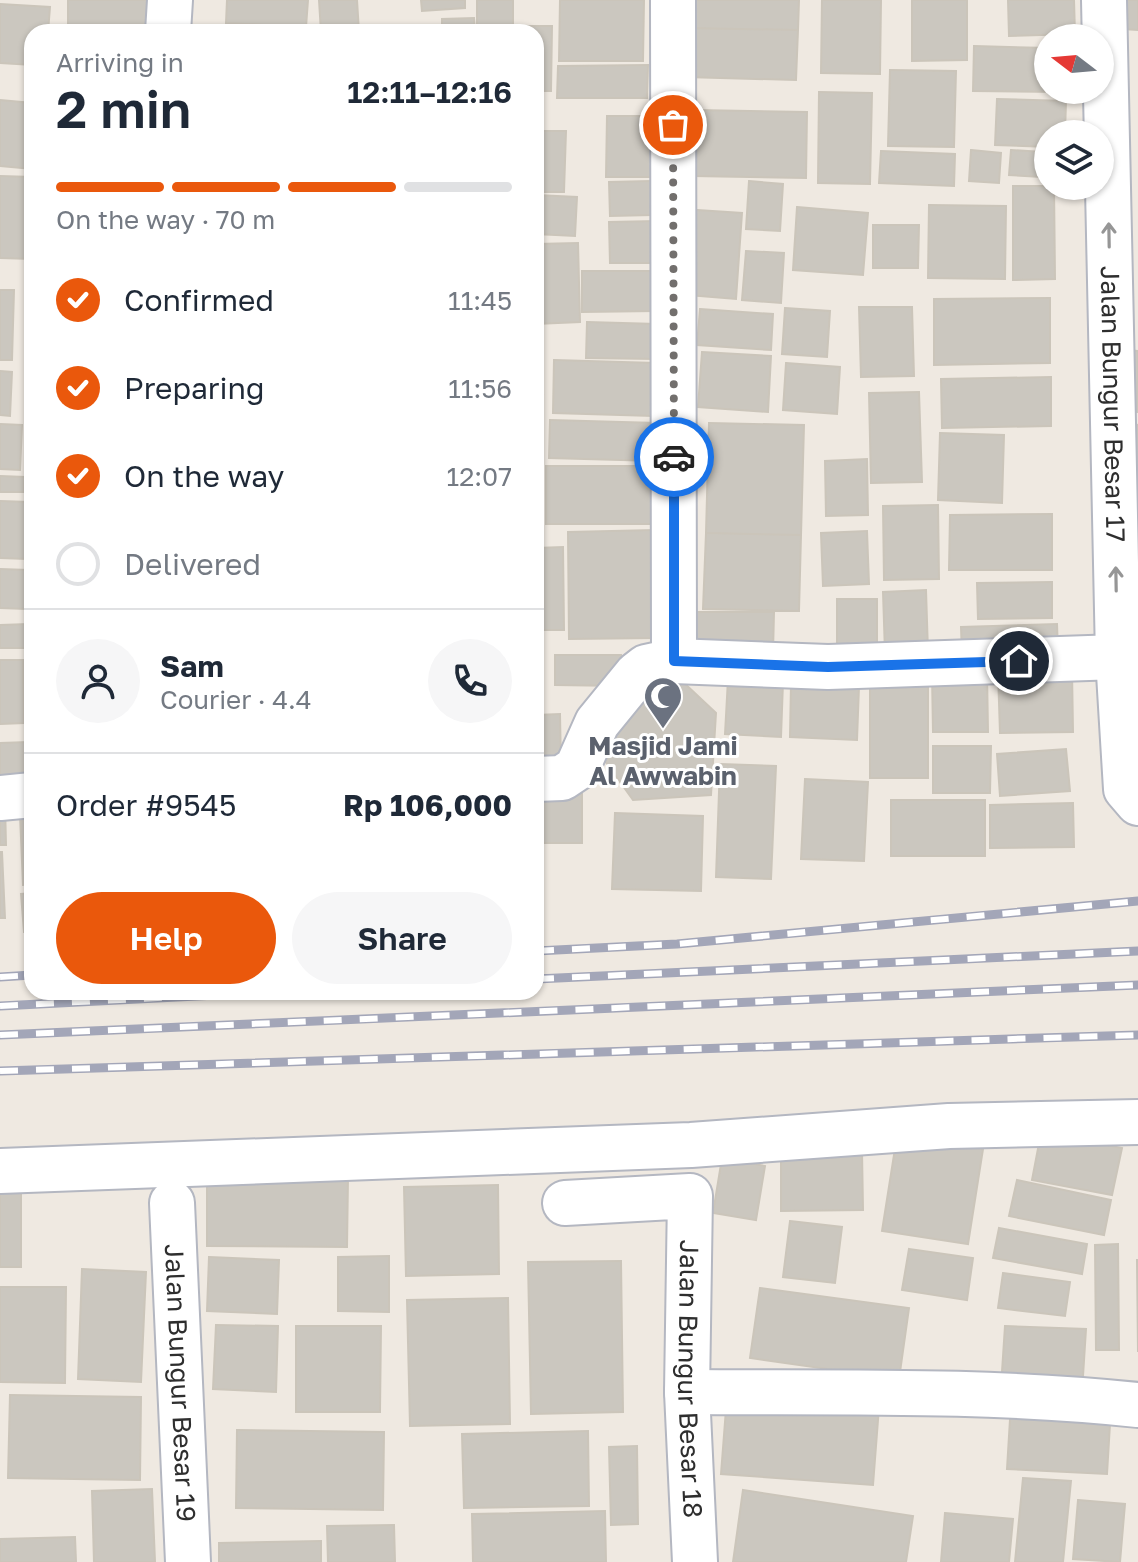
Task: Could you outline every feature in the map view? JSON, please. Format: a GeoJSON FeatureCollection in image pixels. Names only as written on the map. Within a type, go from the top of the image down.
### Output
{"type":"FeatureCollection","features":[{"type":"Feature","properties":{"kind":"street"},"geometry":{"type":"LineString","coordinates":[[168,24],[170,0]]}},
{"type":"Feature","properties":{"kind":"street"},"geometry":{"type":"LineString","coordinates":[[673,0],[674,661]]}},
{"type":"Feature","properties":{"kind":"street","name":"Jalan Bungur Besar 17"},"geometry":{"type":"LineString","coordinates":[[1104,0],[1118,657],[1126,789],[1138,803]]}},
{"type":"Feature","properties":{"kind":"street"},"geometry":{"type":"LineString","coordinates":[[544,779],[562,778],[577,768],[597,723],[637,674],[646,667],[674,661],[828,667],[1118,657]]}},
{"type":"Feature","properties":{"kind":"street"},"geometry":{"type":"LineString","coordinates":[[0,798],[24,796]]}},
{"type":"Feature","properties":{"kind":"street"},"geometry":{"type":"LineString","coordinates":[[0,1171],[691,1145],[949,1126],[1138,1122]]}},
{"type":"Feature","properties":{"kind":"street","name":"Jalan Bungur Besar 18"},"geometry":{"type":"LineString","coordinates":[[565,1203],[690,1196],[687,1392],[695,1562]]}},
{"type":"Feature","properties":{"kind":"street","name":"Jalan Bungur Besar 19"},"geometry":{"type":"LineString","coordinates":[[172,1203],[188,1562]]}},
{"type":"Feature","properties":{"kind":"street"},"geometry":{"type":"LineString","coordinates":[[687,1392],[995,1394],[1066,1397],[1138,1405]]}},
{"type":"Feature","properties":{"kind":"building"},"geometry":{"type":"Polygon","coordinates":[[[68,0],[149,0],[148,24],[68,24],[68,0]]]}},
{"type":"Feature","properties":{"kind":"building"},"geometry":{"type":"Polygon","coordinates":[[[227,0],[308,0],[306,24],[226,23],[227,0]]]}},
{"type":"Feature","properties":{"kind":"building"},"geometry":{"type":"Polygon","coordinates":[[[319,0],[357,0],[358,24],[320,24],[319,0]]]}},
{"type":"Feature","properties":{"kind":"building"},"geometry":{"type":"Polygon","coordinates":[[[421,0],[465,0],[465,8],[422,11],[421,0]]]}},
{"type":"Feature","properties":{"kind":"building"},"geometry":{"type":"Polygon","coordinates":[[[477,0],[513,0],[513,24],[477,24],[477,0]]]}},
{"type":"Feature","properties":{"kind":"building"},"geometry":{"type":"Polygon","coordinates":[[[560,0],[644,0],[643,61],[559,61],[560,0]]]}},
{"type":"Feature","properties":{"kind":"building"},"geometry":{"type":"Polygon","coordinates":[[[688,0],[799,0],[798,30],[687,28],[688,0]]]}},
{"type":"Feature","properties":{"kind":"building"},"geometry":{"type":"Polygon","coordinates":[[[822,0],[881,0],[880,74],[821,73],[822,0]]]}},
{"type":"Feature","properties":{"kind":"building"},"geometry":{"type":"Polygon","coordinates":[[[912,0],[967,0],[967,60],[912,61],[912,0]]]}},
{"type":"Feature","properties":{"kind":"building"},"geometry":{"type":"Polygon","coordinates":[[[1008,0],[1074,0],[1075,24],[1034,24],[1034,35],[1009,36],[1008,0]]]}},
{"type":"Feature","properties":{"kind":"building"},"geometry":{"type":"Polygon","coordinates":[[[1109,0],[1138,0],[1138,30],[1114,28],[1114,24],[1107,24],[1109,0]]]}},
{"type":"Feature","properties":{"kind":"building"},"geometry":{"type":"Polygon","coordinates":[[[0,4],[50,7],[49,24],[24,24],[24,64],[0,63],[0,4]]]}},
{"type":"Feature","properties":{"kind":"building"},"geometry":{"type":"Polygon","coordinates":[[[474,18],[474,24],[442,24],[442,19],[474,18]]]}},
{"type":"Feature","properties":{"kind":"building"},"geometry":{"type":"Polygon","coordinates":[[[544,26],[552,26],[551,91],[544,91],[544,26]]]}},
{"type":"Feature","properties":{"kind":"building"},"geometry":{"type":"Polygon","coordinates":[[[687,28],[798,30],[796,80],[686,77],[687,28]]]}},
{"type":"Feature","properties":{"kind":"building"},"geometry":{"type":"Polygon","coordinates":[[[974,46],[1034,48],[1034,92],[973,91],[974,46]]]}},
{"type":"Feature","properties":{"kind":"building"},"geometry":{"type":"Polygon","coordinates":[[[648,65],[647,98],[557,98],[558,66],[648,65]]]}},
{"type":"Feature","properties":{"kind":"building"},"geometry":{"type":"Polygon","coordinates":[[[890,70],[956,71],[954,147],[888,146],[890,70]]]}},
{"type":"Feature","properties":{"kind":"building"},"geometry":{"type":"Polygon","coordinates":[[[819,92],[872,93],[870,184],[818,183],[819,92]]]}},
{"type":"Feature","properties":{"kind":"building"},"geometry":{"type":"Polygon","coordinates":[[[997,99],[1066,104],[1065,120],[1034,120],[1034,146],[995,145],[997,99]]]}},
{"type":"Feature","properties":{"kind":"building"},"geometry":{"type":"Polygon","coordinates":[[[0,100],[24,102],[24,168],[0,166],[0,100]]]}},
{"type":"Feature","properties":{"kind":"building"},"geometry":{"type":"Polygon","coordinates":[[[695,110],[807,112],[806,178],[693,176],[695,110]]]}},
{"type":"Feature","properties":{"kind":"building"},"geometry":{"type":"Polygon","coordinates":[[[607,116],[652,116],[653,177],[606,177],[607,116]]]}},
{"type":"Feature","properties":{"kind":"building"},"geometry":{"type":"Polygon","coordinates":[[[544,131],[566,131],[564,192],[544,192],[544,131]]]}},
{"type":"Feature","properties":{"kind":"building"},"geometry":{"type":"Polygon","coordinates":[[[971,150],[1001,153],[999,183],[969,181],[971,150]]]}},
{"type":"Feature","properties":{"kind":"building"},"geometry":{"type":"Polygon","coordinates":[[[1011,150],[1034,151],[1034,177],[1009,175],[1011,150]]]}},
{"type":"Feature","properties":{"kind":"building"},"geometry":{"type":"Polygon","coordinates":[[[881,151],[955,154],[954,186],[879,183],[881,151]]]}},
{"type":"Feature","properties":{"kind":"building"},"geometry":{"type":"Polygon","coordinates":[[[0,176],[24,177],[24,259],[0,258],[0,176]]]}},
{"type":"Feature","properties":{"kind":"building"},"geometry":{"type":"Polygon","coordinates":[[[651,181],[652,215],[610,216],[609,182],[651,181]]]}},
{"type":"Feature","properties":{"kind":"building"},"geometry":{"type":"Polygon","coordinates":[[[749,181],[783,184],[780,231],[746,229],[749,181]]]}},
{"type":"Feature","properties":{"kind":"building"},"geometry":{"type":"Polygon","coordinates":[[[1013,186],[1034,186],[1034,200],[1054,200],[1055,279],[1013,280],[1013,186]]]}},
{"type":"Feature","properties":{"kind":"building"},"geometry":{"type":"Polygon","coordinates":[[[544,195],[577,197],[575,236],[544,234],[544,195]]]}},
{"type":"Feature","properties":{"kind":"building"},"geometry":{"type":"Polygon","coordinates":[[[929,205],[1006,206],[1005,279],[928,278],[929,205]]]}},
{"type":"Feature","properties":{"kind":"building"},"geometry":{"type":"Polygon","coordinates":[[[797,207],[868,213],[863,275],[793,270],[797,207]]]}},
{"type":"Feature","properties":{"kind":"building"},"geometry":{"type":"Polygon","coordinates":[[[682,209],[742,213],[736,299],[676,294],[682,209]]]}},
{"type":"Feature","properties":{"kind":"building"},"geometry":{"type":"Polygon","coordinates":[[[658,221],[658,263],[610,263],[609,222],[658,221]]]}},
{"type":"Feature","properties":{"kind":"building"},"geometry":{"type":"Polygon","coordinates":[[[873,225],[919,225],[918,268],[873,268],[873,225]]]}},
{"type":"Feature","properties":{"kind":"building"},"geometry":{"type":"Polygon","coordinates":[[[578,243],[580,322],[544,324],[544,244],[578,243]]]}},
{"type":"Feature","properties":{"kind":"building"},"geometry":{"type":"Polygon","coordinates":[[[746,251],[784,253],[781,303],[742,300],[746,251]]]}},
{"type":"Feature","properties":{"kind":"building"},"geometry":{"type":"Polygon","coordinates":[[[582,271],[656,271],[655,311],[582,312],[582,271]]]}},
{"type":"Feature","properties":{"kind":"building"},"geometry":{"type":"Polygon","coordinates":[[[0,290],[14,290],[12,360],[0,360],[0,290]]]}},
{"type":"Feature","properties":{"kind":"building"},"geometry":{"type":"Polygon","coordinates":[[[1050,298],[1050,363],[934,365],[934,299],[1050,298]]]}},
{"type":"Feature","properties":{"kind":"building"},"geometry":{"type":"Polygon","coordinates":[[[859,307],[912,307],[914,376],[861,377],[859,307]]]}},
{"type":"Feature","properties":{"kind":"building"},"geometry":{"type":"Polygon","coordinates":[[[785,308],[830,311],[827,357],[782,354],[785,308]]]}},
{"type":"Feature","properties":{"kind":"building"},"geometry":{"type":"Polygon","coordinates":[[[700,309],[773,314],[771,350],[697,345],[700,309]]]}},
{"type":"Feature","properties":{"kind":"building"},"geometry":{"type":"Polygon","coordinates":[[[587,322],[657,324],[656,359],[586,358],[587,322]]]}},
{"type":"Feature","properties":{"kind":"building"},"geometry":{"type":"Polygon","coordinates":[[[1127,350],[1138,351],[1138,412],[1122,411],[1127,350]]]}},
{"type":"Feature","properties":{"kind":"building"},"geometry":{"type":"Polygon","coordinates":[[[702,352],[771,356],[768,412],[698,407],[702,352]]]}},
{"type":"Feature","properties":{"kind":"building"},"geometry":{"type":"Polygon","coordinates":[[[554,360],[655,363],[653,416],[553,413],[554,360]]]}},
{"type":"Feature","properties":{"kind":"building"},"geometry":{"type":"Polygon","coordinates":[[[786,363],[840,367],[837,414],[783,410],[786,363]]]}},
{"type":"Feature","properties":{"kind":"building"},"geometry":{"type":"Polygon","coordinates":[[[0,371],[12,372],[10,416],[0,415],[0,371]]]}},
{"type":"Feature","properties":{"kind":"building"},"geometry":{"type":"Polygon","coordinates":[[[1051,377],[1051,426],[942,428],[941,379],[1051,377]]]}},
{"type":"Feature","properties":{"kind":"building"},"geometry":{"type":"Polygon","coordinates":[[[919,392],[922,482],[871,483],[869,393],[919,392]]]}},
{"type":"Feature","properties":{"kind":"building"},"geometry":{"type":"Polygon","coordinates":[[[550,420],[657,423],[656,461],[549,458],[550,420]]]}},
{"type":"Feature","properties":{"kind":"building"},"geometry":{"type":"Polygon","coordinates":[[[709,423],[804,425],[801,535],[706,533],[709,423]]]}},
{"type":"Feature","properties":{"kind":"building"},"geometry":{"type":"Polygon","coordinates":[[[0,424],[22,425],[20,470],[0,469],[0,424]]]}},
{"type":"Feature","properties":{"kind":"building"},"geometry":{"type":"Polygon","coordinates":[[[1134,424],[1138,425],[1138,511],[1128,510],[1134,424]]]}},
{"type":"Feature","properties":{"kind":"building"},"geometry":{"type":"Polygon","coordinates":[[[940,433],[1004,435],[1002,503],[938,500],[940,433]]]}},
{"type":"Feature","properties":{"kind":"building"},"geometry":{"type":"Polygon","coordinates":[[[867,459],[868,515],[826,516],[825,461],[867,459]]]}},
{"type":"Feature","properties":{"kind":"building"},"geometry":{"type":"Polygon","coordinates":[[[546,466],[656,466],[656,524],[546,524],[546,466]]]}},
{"type":"Feature","properties":{"kind":"building"},"geometry":{"type":"Polygon","coordinates":[[[0,476],[24,477],[24,492],[0,492],[0,476]]]}},
{"type":"Feature","properties":{"kind":"building"},"geometry":{"type":"Polygon","coordinates":[[[0,501],[24,502],[24,559],[0,558],[0,501]]]}},
{"type":"Feature","properties":{"kind":"building"},"geometry":{"type":"Polygon","coordinates":[[[938,505],[939,579],[884,580],[883,506],[938,505]]]}},
{"type":"Feature","properties":{"kind":"building"},"geometry":{"type":"Polygon","coordinates":[[[1052,514],[1052,570],[949,570],[950,515],[1052,514]]]}},
{"type":"Feature","properties":{"kind":"building"},"geometry":{"type":"Polygon","coordinates":[[[655,530],[656,638],[569,639],[568,532],[655,530]]]}},
{"type":"Feature","properties":{"kind":"building"},"geometry":{"type":"Polygon","coordinates":[[[867,531],[869,584],[823,586],[821,533],[867,531]]]}},
{"type":"Feature","properties":{"kind":"building"},"geometry":{"type":"Polygon","coordinates":[[[706,533],[801,535],[799,611],[703,609],[706,533]]]}},
{"type":"Feature","properties":{"kind":"building"},"geometry":{"type":"Polygon","coordinates":[[[563,547],[564,630],[544,630],[544,548],[563,547]]]}},
{"type":"Feature","properties":{"kind":"building"},"geometry":{"type":"Polygon","coordinates":[[[0,569],[24,570],[24,609],[0,608],[0,569]]]}},
{"type":"Feature","properties":{"kind":"building"},"geometry":{"type":"Polygon","coordinates":[[[1052,582],[1052,618],[978,619],[977,583],[1052,582]]]}},
{"type":"Feature","properties":{"kind":"building"},"geometry":{"type":"Polygon","coordinates":[[[926,590],[928,652],[885,653],[883,592],[926,590]]]}},
{"type":"Feature","properties":{"kind":"building"},"geometry":{"type":"Polygon","coordinates":[[[837,599],[877,599],[877,655],[837,656],[837,599]]]}},
{"type":"Feature","properties":{"kind":"building"},"geometry":{"type":"Polygon","coordinates":[[[696,612],[774,612],[773,653],[696,653],[696,612]]]}},
{"type":"Feature","properties":{"kind":"building"},"geometry":{"type":"Polygon","coordinates":[[[24,624],[24,648],[0,648],[0,625],[24,624]]]}},
{"type":"Feature","properties":{"kind":"building"},"geometry":{"type":"Polygon","coordinates":[[[1057,624],[1058,651],[962,655],[961,627],[1057,624]]]}},
{"type":"Feature","properties":{"kind":"building"},"geometry":{"type":"Polygon","coordinates":[[[555,655],[621,655],[622,686],[555,685],[555,655]]]}},
{"type":"Feature","properties":{"kind":"building"},"geometry":{"type":"Polygon","coordinates":[[[0,660],[23,660],[24,723],[0,724],[0,660]]]}},
{"type":"Feature","properties":{"kind":"building","name":"Masjid Jami Al Awwabin"},"geometry":{"type":"Polygon","coordinates":[[[666,666],[716,713],[711,795],[633,800],[595,747],[666,666]]]}},
{"type":"Feature","properties":{"kind":"building"},"geometry":{"type":"Polygon","coordinates":[[[1072,670],[1073,732],[1000,733],[998,672],[1072,670]]]}},
{"type":"Feature","properties":{"kind":"building"},"geometry":{"type":"Polygon","coordinates":[[[987,672],[988,732],[933,732],[932,674],[987,672]]]}},
{"type":"Feature","properties":{"kind":"building"},"geometry":{"type":"Polygon","coordinates":[[[870,677],[928,677],[928,778],[870,778],[870,677]]]}},
{"type":"Feature","properties":{"kind":"building"},"geometry":{"type":"Polygon","coordinates":[[[728,679],[783,682],[781,737],[725,734],[728,679]]]}},
{"type":"Feature","properties":{"kind":"building"},"geometry":{"type":"Polygon","coordinates":[[[791,684],[859,686],[857,740],[790,737],[791,684]]]}},
{"type":"Feature","properties":{"kind":"building"},"geometry":{"type":"Polygon","coordinates":[[[560,714],[561,766],[544,767],[544,715],[560,714]]]}},
{"type":"Feature","properties":{"kind":"building"},"geometry":{"type":"Polygon","coordinates":[[[24,742],[24,786],[0,787],[0,743],[24,742]]]}},
{"type":"Feature","properties":{"kind":"building"},"geometry":{"type":"Polygon","coordinates":[[[933,746],[991,746],[990,793],[933,793],[933,746]]]}},
{"type":"Feature","properties":{"kind":"building"},"geometry":{"type":"Polygon","coordinates":[[[1066,749],[1070,791],[1000,796],[997,754],[1066,749]]]}},
{"type":"Feature","properties":{"kind":"building"},"geometry":{"type":"Polygon","coordinates":[[[720,764],[776,766],[771,879],[716,877],[720,764]]]}},
{"type":"Feature","properties":{"kind":"building"},"geometry":{"type":"Polygon","coordinates":[[[805,779],[868,782],[864,861],[801,859],[805,779]]]}},
{"type":"Feature","properties":{"kind":"building"},"geometry":{"type":"Polygon","coordinates":[[[582,790],[582,843],[544,843],[544,791],[582,790]]]}},
{"type":"Feature","properties":{"kind":"building"},"geometry":{"type":"Polygon","coordinates":[[[891,800],[985,800],[985,856],[891,856],[891,800]]]}},
{"type":"Feature","properties":{"kind":"building"},"geometry":{"type":"Polygon","coordinates":[[[1073,803],[1074,847],[990,848],[990,805],[1073,803]]]}},
{"type":"Feature","properties":{"kind":"building"},"geometry":{"type":"Polygon","coordinates":[[[5,804],[6,845],[0,845],[0,805],[5,804]]]}},
{"type":"Feature","properties":{"kind":"building"},"geometry":{"type":"Polygon","coordinates":[[[615,813],[703,816],[701,891],[612,889],[615,813]]]}},
{"type":"Feature","properties":{"kind":"building"},"geometry":{"type":"Polygon","coordinates":[[[20,814],[24,814],[23,885],[20,814]]]}},
{"type":"Feature","properties":{"kind":"building"},"geometry":{"type":"Polygon","coordinates":[[[2,852],[5,918],[0,918],[2,852]]]}},
{"type":"Feature","properties":{"kind":"building"},"geometry":{"type":"Polygon","coordinates":[[[21,894],[24,894],[24,932],[21,894]]]}},
{"type":"Feature","properties":{"kind":"building"},"geometry":{"type":"Polygon","coordinates":[[[1041,1133],[1122,1148],[1112,1195],[1032,1180],[1041,1133]]]}},
{"type":"Feature","properties":{"kind":"building"},"geometry":{"type":"Polygon","coordinates":[[[897,1136],[983,1149],[968,1244],[882,1231],[897,1136]]]}},
{"type":"Feature","properties":{"kind":"building"},"geometry":{"type":"Polygon","coordinates":[[[862,1151],[863,1210],[781,1211],[781,1152],[862,1151]]]}},
{"type":"Feature","properties":{"kind":"building"},"geometry":{"type":"Polygon","coordinates":[[[722,1158],[765,1166],[756,1220],[713,1213],[722,1158]]]}},
{"type":"Feature","properties":{"kind":"building"},"geometry":{"type":"Polygon","coordinates":[[[207,1177],[348,1177],[347,1247],[207,1246],[207,1177]]]}},
{"type":"Feature","properties":{"kind":"building"},"geometry":{"type":"Polygon","coordinates":[[[1017,1180],[1111,1200],[1104,1235],[1009,1216],[1017,1180]]]}},
{"type":"Feature","properties":{"kind":"building"},"geometry":{"type":"Polygon","coordinates":[[[498,1185],[499,1274],[406,1276],[404,1187],[498,1185]]]}},
{"type":"Feature","properties":{"kind":"building"},"geometry":{"type":"Polygon","coordinates":[[[0,1193],[21,1193],[21,1267],[0,1267],[0,1193]]]}},
{"type":"Feature","properties":{"kind":"building"},"geometry":{"type":"Polygon","coordinates":[[[790,1221],[842,1227],[835,1283],[783,1277],[790,1221]]]}},
{"type":"Feature","properties":{"kind":"building"},"geometry":{"type":"Polygon","coordinates":[[[999,1228],[1087,1244],[1082,1274],[993,1258],[999,1228]]]}},
{"type":"Feature","properties":{"kind":"building"},"geometry":{"type":"Polygon","coordinates":[[[1118,1244],[1119,1350],[1096,1350],[1095,1245],[1118,1244]]]}},
{"type":"Feature","properties":{"kind":"building"},"geometry":{"type":"Polygon","coordinates":[[[909,1249],[973,1258],[967,1300],[902,1290],[909,1249]]]}},
{"type":"Feature","properties":{"kind":"building"},"geometry":{"type":"Polygon","coordinates":[[[389,1256],[389,1312],[338,1311],[338,1257],[389,1256]]]}},
{"type":"Feature","properties":{"kind":"building"},"geometry":{"type":"Polygon","coordinates":[[[209,1257],[279,1260],[277,1314],[207,1311],[209,1257]]]}},
{"type":"Feature","properties":{"kind":"building"},"geometry":{"type":"Polygon","coordinates":[[[1137,1260],[1138,1260],[1138,1352],[1137,1260]]]}},
{"type":"Feature","properties":{"kind":"building"},"geometry":{"type":"Polygon","coordinates":[[[621,1261],[623,1412],[531,1414],[528,1262],[621,1261]]]}},
{"type":"Feature","properties":{"kind":"building"},"geometry":{"type":"Polygon","coordinates":[[[82,1269],[146,1272],[141,1382],[78,1379],[82,1269]]]}},
{"type":"Feature","properties":{"kind":"building"},"geometry":{"type":"Polygon","coordinates":[[[1003,1273],[1070,1282],[1065,1316],[998,1308],[1003,1273]]]}},
{"type":"Feature","properties":{"kind":"building"},"geometry":{"type":"Polygon","coordinates":[[[0,1287],[66,1287],[65,1383],[0,1382],[0,1287]]]}},
{"type":"Feature","properties":{"kind":"building"},"geometry":{"type":"Polygon","coordinates":[[[760,1288],[909,1308],[899,1379],[750,1358],[760,1288]]]}},
{"type":"Feature","properties":{"kind":"building"},"geometry":{"type":"Polygon","coordinates":[[[508,1298],[510,1424],[410,1426],[407,1300],[508,1298]]]}},
{"type":"Feature","properties":{"kind":"building"},"geometry":{"type":"Polygon","coordinates":[[[216,1325],[278,1326],[276,1392],[213,1389],[216,1325]]]}},
{"type":"Feature","properties":{"kind":"building"},"geometry":{"type":"Polygon","coordinates":[[[296,1326],[381,1326],[380,1412],[296,1412],[296,1326]]]}},
{"type":"Feature","properties":{"kind":"building"},"geometry":{"type":"Polygon","coordinates":[[[1005,1326],[1086,1329],[1082,1392],[1001,1387],[1005,1326]]]}},
{"type":"Feature","properties":{"kind":"building"},"geometry":{"type":"Polygon","coordinates":[[[10,1395],[141,1397],[140,1480],[8,1478],[10,1395]]]}},
{"type":"Feature","properties":{"kind":"building"},"geometry":{"type":"Polygon","coordinates":[[[727,1396],[879,1407],[873,1485],[721,1474],[727,1396]]]}},
{"type":"Feature","properties":{"kind":"building"},"geometry":{"type":"Polygon","coordinates":[[[1011,1403],[1111,1407],[1107,1474],[1007,1469],[1011,1403]]]}},
{"type":"Feature","properties":{"kind":"building"},"geometry":{"type":"Polygon","coordinates":[[[237,1430],[384,1432],[383,1510],[236,1508],[237,1430]]]}},
{"type":"Feature","properties":{"kind":"building"},"geometry":{"type":"Polygon","coordinates":[[[588,1431],[589,1506],[464,1508],[462,1434],[588,1431]]]}},
{"type":"Feature","properties":{"kind":"building"},"geometry":{"type":"Polygon","coordinates":[[[637,1446],[638,1524],[611,1525],[609,1447],[637,1446]]]}},
{"type":"Feature","properties":{"kind":"building"},"geometry":{"type":"Polygon","coordinates":[[[1023,1478],[1071,1481],[1063,1562],[1015,1562],[1023,1478]]]}},
{"type":"Feature","properties":{"kind":"building"},"geometry":{"type":"Polygon","coordinates":[[[152,1489],[155,1562],[94,1562],[92,1491],[152,1489]]]}},
{"type":"Feature","properties":{"kind":"building"},"geometry":{"type":"Polygon","coordinates":[[[743,1490],[913,1516],[906,1562],[733,1562],[743,1490]]]}},
{"type":"Feature","properties":{"kind":"building"},"geometry":{"type":"Polygon","coordinates":[[[1078,1500],[1125,1504],[1120,1562],[1073,1559],[1078,1500]]]}},
{"type":"Feature","properties":{"kind":"building"},"geometry":{"type":"Polygon","coordinates":[[[605,1511],[606,1562],[473,1562],[472,1514],[605,1511]]]}},
{"type":"Feature","properties":{"kind":"building"},"geometry":{"type":"Polygon","coordinates":[[[945,1513],[1013,1519],[1009,1562],[941,1562],[945,1513]]]}},
{"type":"Feature","properties":{"kind":"building"},"geometry":{"type":"Polygon","coordinates":[[[394,1525],[395,1562],[328,1562],[327,1526],[394,1525]]]}},
{"type":"Feature","properties":{"kind":"building"},"geometry":{"type":"Polygon","coordinates":[[[75,1537],[76,1562],[0,1562],[0,1539],[75,1537]]]}},
{"type":"Feature","properties":{"kind":"building"},"geometry":{"type":"Polygon","coordinates":[[[321,1541],[321,1562],[219,1562],[219,1543],[321,1541]]]}},
{"type":"Feature","properties":{"kind":"railway"},"geometry":{"type":"LineString","coordinates":[[544,951],[677,944],[1138,901]]}},
{"type":"Feature","properties":{"kind":"railway"},"geometry":{"type":"LineString","coordinates":[[544,979],[1138,951]]}},
{"type":"Feature","properties":{"kind":"railway"},"geometry":{"type":"LineString","coordinates":[[0,977],[24,976]]}},
{"type":"Feature","properties":{"kind":"railway"},"geometry":{"type":"LineString","coordinates":[[0,1035],[1138,985]]}},
{"type":"Feature","properties":{"kind":"railway"},"geometry":{"type":"LineString","coordinates":[[0,1006],[119,1000]]}},
{"type":"Feature","properties":{"kind":"railway"},"geometry":{"type":"LineString","coordinates":[[0,1071],[1138,1035]]}},
{"type":"Feature","properties":{"kind":"way so far"},"geometry":{"type":"LineString","coordinates":[[673,125],[674,457]]}},
{"type":"Feature","properties":{"kind":"place","name":"Masjid Jami Al Awwabin"},"geometry":{"type":"Point","coordinates":[663,730]}},
{"type":"Feature","properties":{"kind":"route"},"geometry":{"type":"LineString","coordinates":[[674,457],[674,661],[828,667],[1019,661]]}}]}
